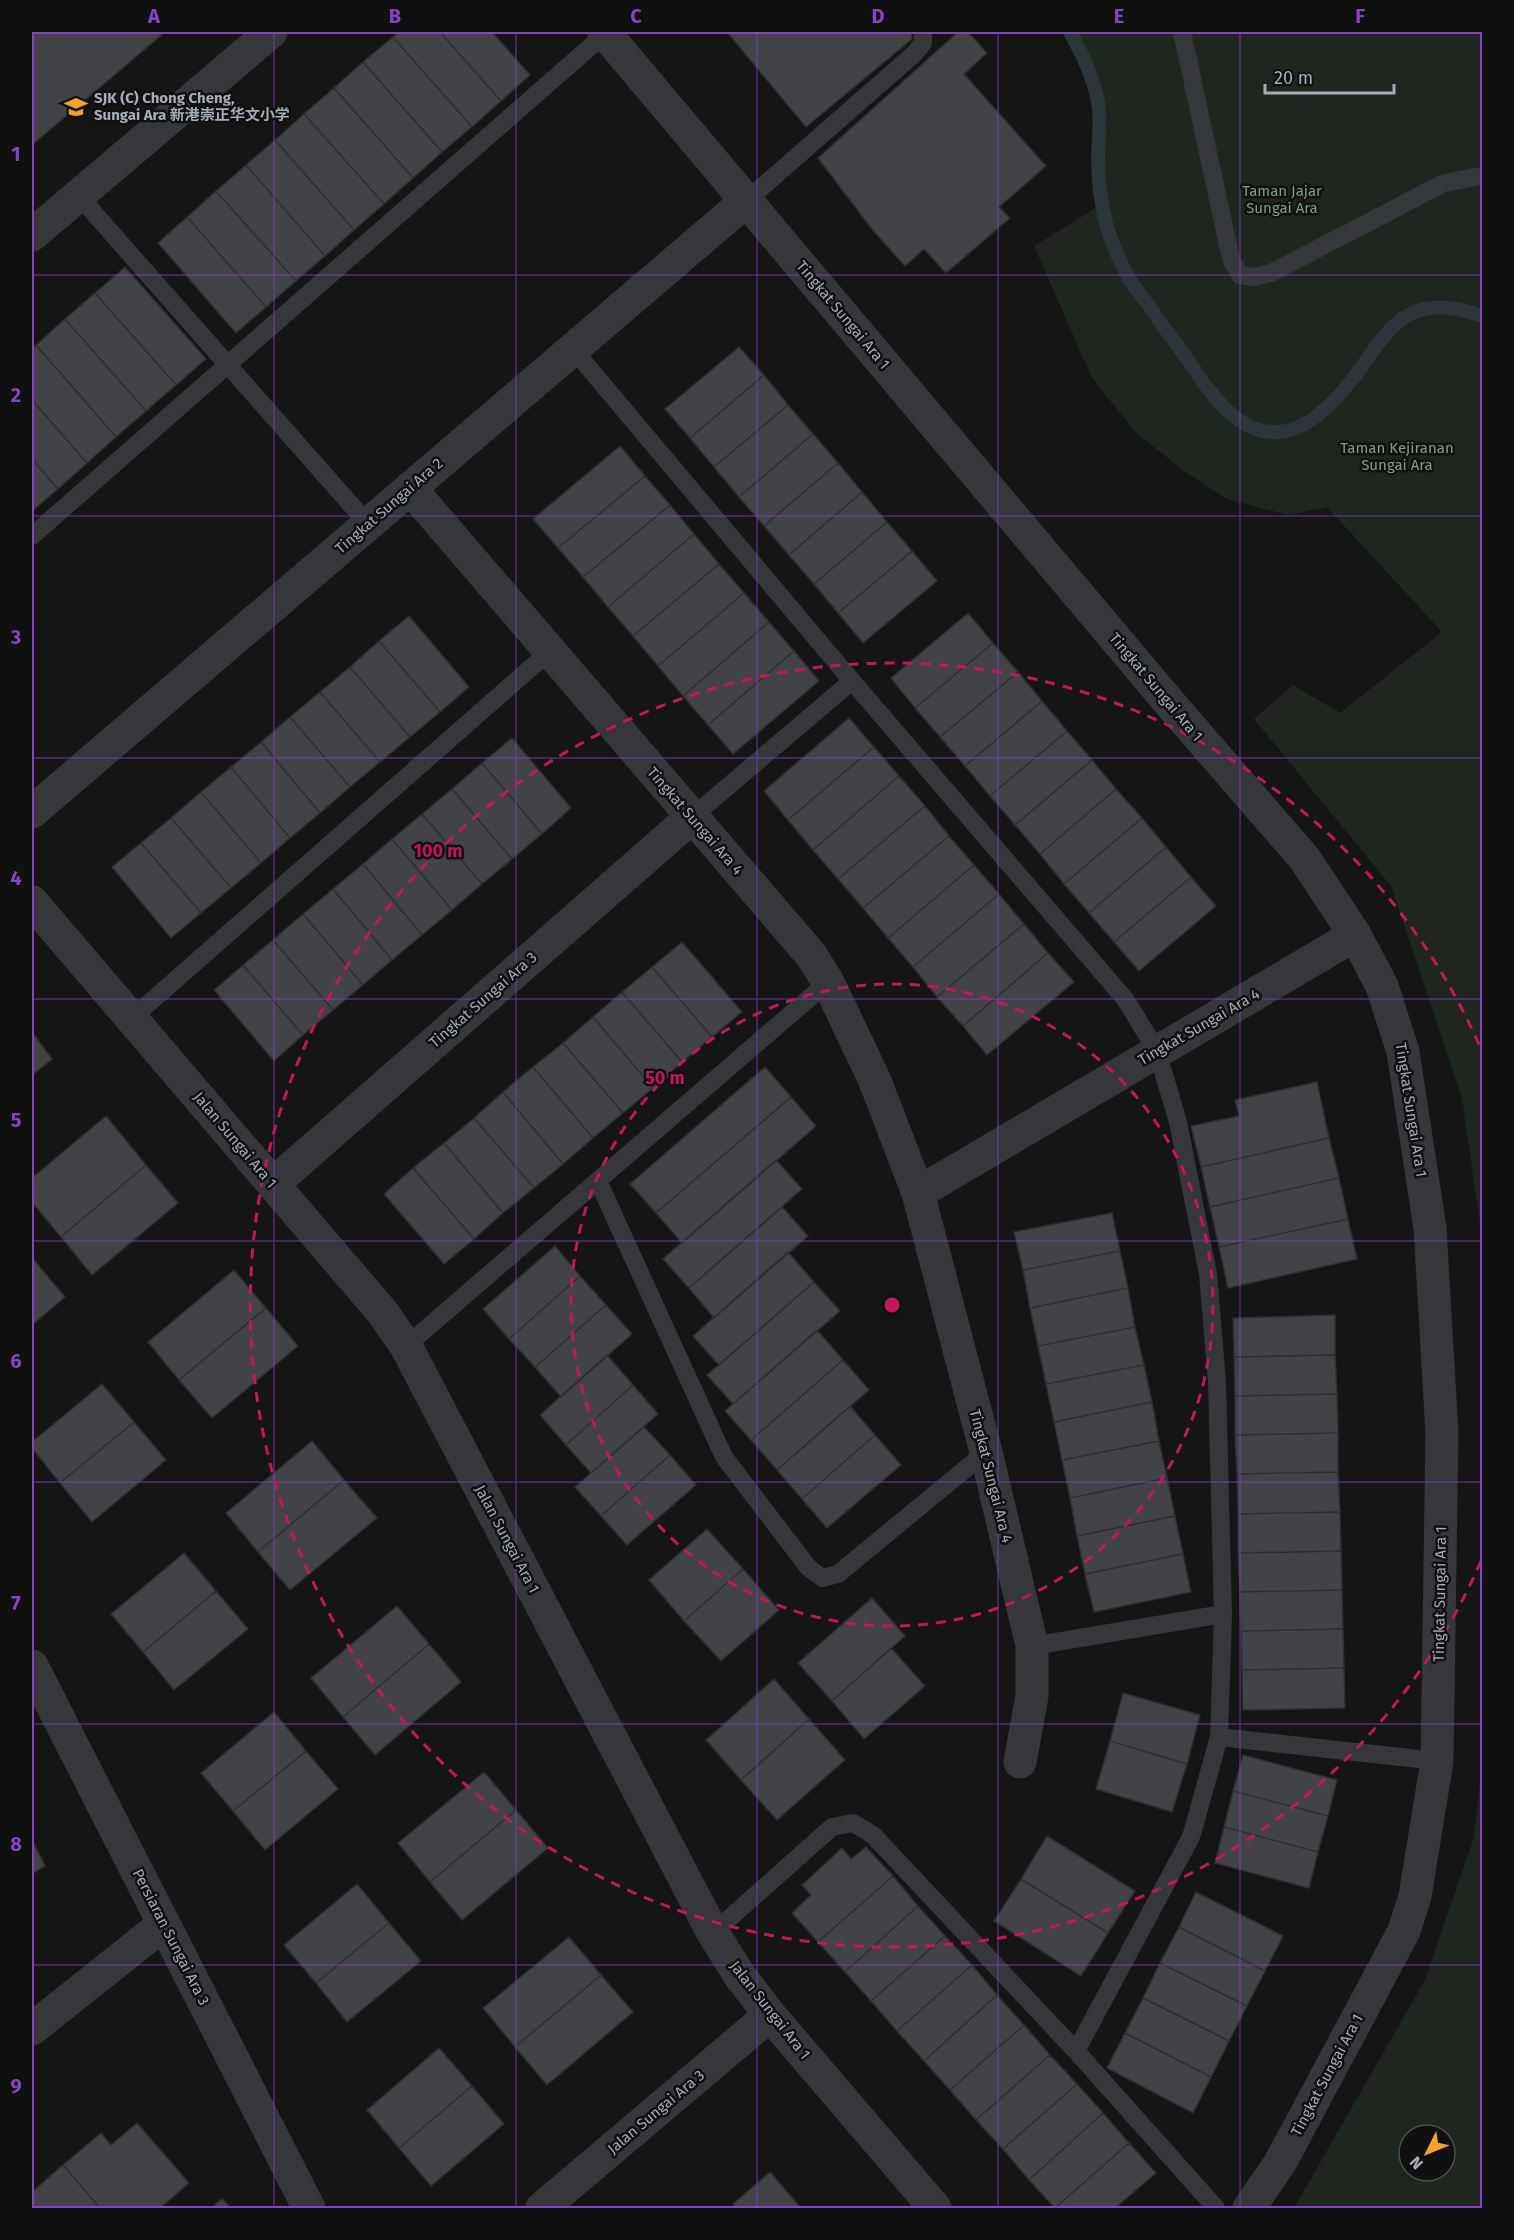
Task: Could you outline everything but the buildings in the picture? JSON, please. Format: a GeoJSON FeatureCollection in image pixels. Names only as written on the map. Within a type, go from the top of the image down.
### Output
{"type":"FeatureCollection","features":[{"type":"Feature","properties":{"kind":"street"},"geometry":{"type":"LineString","coordinates":[[32,235],[271,32]]}},
{"type":"Feature","properties":{"kind":"street","name":"Tingkat Sungai Ara 1"},"geometry":{"type":"LineString","coordinates":[[605,32],[1158,689],[1305,858],[1355,935],[1382,986],[1403,1052],[1430,1228],[1442,1433],[1437,1761],[1414,1896],[1404,1931],[1280,2163],[1249,2208]]}},
{"type":"Feature","properties":{"kind":"street","name":"Tingkat Sungai Ara 2"},"geometry":{"type":"LineString","coordinates":[[32,812],[746,201]]}},
{"type":"Feature","properties":{"kind":"street","name":"Tingkat Sungai Ara 4"},"geometry":{"type":"LineString","coordinates":[[410,488],[811,955],[828,982],[875,1081],[918,1193],[986,1452],[1032,1646],[1032,1696],[1020,1762]]}},
{"type":"Feature","properties":{"kind":"street","name":"Tingkat Sungai Ara 3"},"geometry":{"type":"LineString","coordinates":[[273,1184],[692,817]]}},
{"type":"Feature","properties":{"kind":"street","name":"Jalan Sungai Ara 1"},"geometry":{"type":"LineString","coordinates":[[32,902],[383,1313],[406,1346],[713,1933],[740,1976],[770,2015],[935,2208]]}},
{"type":"Feature","properties":{"kind":"street","name":"Tingkat Sungai Ara 4"},"geometry":{"type":"LineString","coordinates":[[918,1193],[1355,935]]}},
{"type":"Feature","properties":{"kind":"street","name":"Persiaran Sungai Ara 3"},"geometry":{"type":"LineString","coordinates":[[32,1666],[309,2208]]}},
{"type":"Feature","properties":{"kind":"street"},"geometry":{"type":"LineString","coordinates":[[32,2029],[164,1924]]}},
{"type":"Feature","properties":{"kind":"street","name":"Jalan Sungai Ara 3"},"geometry":{"type":"LineString","coordinates":[[542,2208],[770,2015]]}},
{"type":"Feature","properties":{"kind":"lane"},"geometry":{"type":"LineString","coordinates":[[32,536],[605,32]]}},
{"type":"Feature","properties":{"kind":"lane"},"geometry":{"type":"LineString","coordinates":[[746,201],[914,54],[923,43],[923,32]]}},
{"type":"Feature","properties":{"kind":"lane"},"geometry":{"type":"LineString","coordinates":[[1182,32],[1231,259],[1240,275],[1254,277],[1271,273],[1444,183],[1482,176]]}},
{"type":"Feature","properties":{"kind":"lane"},"geometry":{"type":"LineString","coordinates":[[79,195],[368,524]]}},
{"type":"Feature","properties":{"kind":"lane"},"geometry":{"type":"LineString","coordinates":[[573,349],[852,681],[1125,999],[1157,1051],[1178,1122],[1208,1274],[1217,1382],[1223,1614],[1219,1737],[1191,1837],[1076,2050]]}},
{"type":"Feature","properties":{"kind":"lane"},"geometry":{"type":"LineString","coordinates":[[132,1018],[550,651]]}},
{"type":"Feature","properties":{"kind":"lane"},"geometry":{"type":"LineString","coordinates":[[692,817],[852,681]]}},
{"type":"Feature","properties":{"kind":"lane"},"geometry":{"type":"LineString","coordinates":[[406,1346],[828,982]]}},
{"type":"Feature","properties":{"kind":"lane"},"geometry":{"type":"LineString","coordinates":[[598,1181],[724,1457],[808,1567],[822,1578],[838,1574],[986,1452]]}},
{"type":"Feature","properties":{"kind":"lane"},"geometry":{"type":"LineString","coordinates":[[1032,1646],[1223,1614]]}},
{"type":"Feature","properties":{"kind":"lane"},"geometry":{"type":"LineString","coordinates":[[1219,1737],[1437,1761]]}},
{"type":"Feature","properties":{"kind":"lane"},"geometry":{"type":"LineString","coordinates":[[713,1933],[832,1827],[853,1823],[873,1835],[1076,2050],[1216,2208]]}},
{"type":"Feature","properties":{"kind":"green space"},"geometry":{"type":"Polygon","coordinates":[[[1070,32],[1482,32],[1482,1238],[1462,1099],[1391,886],[1254,719],[1293,685],[1340,713],[1442,632],[1327,507],[1288,515],[1227,499],[1187,473],[1136,433],[1092,378],[1034,246],[1101,205],[1098,160],[1099,109],[1085,58],[1070,32]]]}},
{"type":"Feature","properties":{"kind":"green space"},"geometry":{"type":"Polygon","coordinates":[[[1482,1763],[1482,2208],[1294,2208],[1425,1980],[1474,1837],[1482,1763]]]}},
{"type":"Feature","properties":{"kind":"waterway"},"geometry":{"type":"LineString","coordinates":[[1070,32],[1080,50],[1095,89],[1100,115],[1098,160],[1100,193],[1102,208],[1115,251],[1130,280],[1210,391],[1231,414],[1249,426],[1266,432],[1282,432],[1297,427],[1312,419],[1340,395],[1386,334],[1402,319],[1420,310],[1438,307],[1482,316]]}},
{"type":"Feature","properties":{"kind":"place","name":"SJK (C) Chong Cheng, Sungai Ara 新港崇正华文小学"},"geometry":{"type":"Point","coordinates":[76,107]}},
{"type":"Feature","properties":{"kind":"park label","name":"Taman Jajar Sungai Ara"},"geometry":{"type":"Point","coordinates":[1282,200]}},
{"type":"Feature","properties":{"kind":"park label","name":"Taman Kejiranan Sungai Ara"},"geometry":{"type":"Point","coordinates":[1397,456]}}]}
